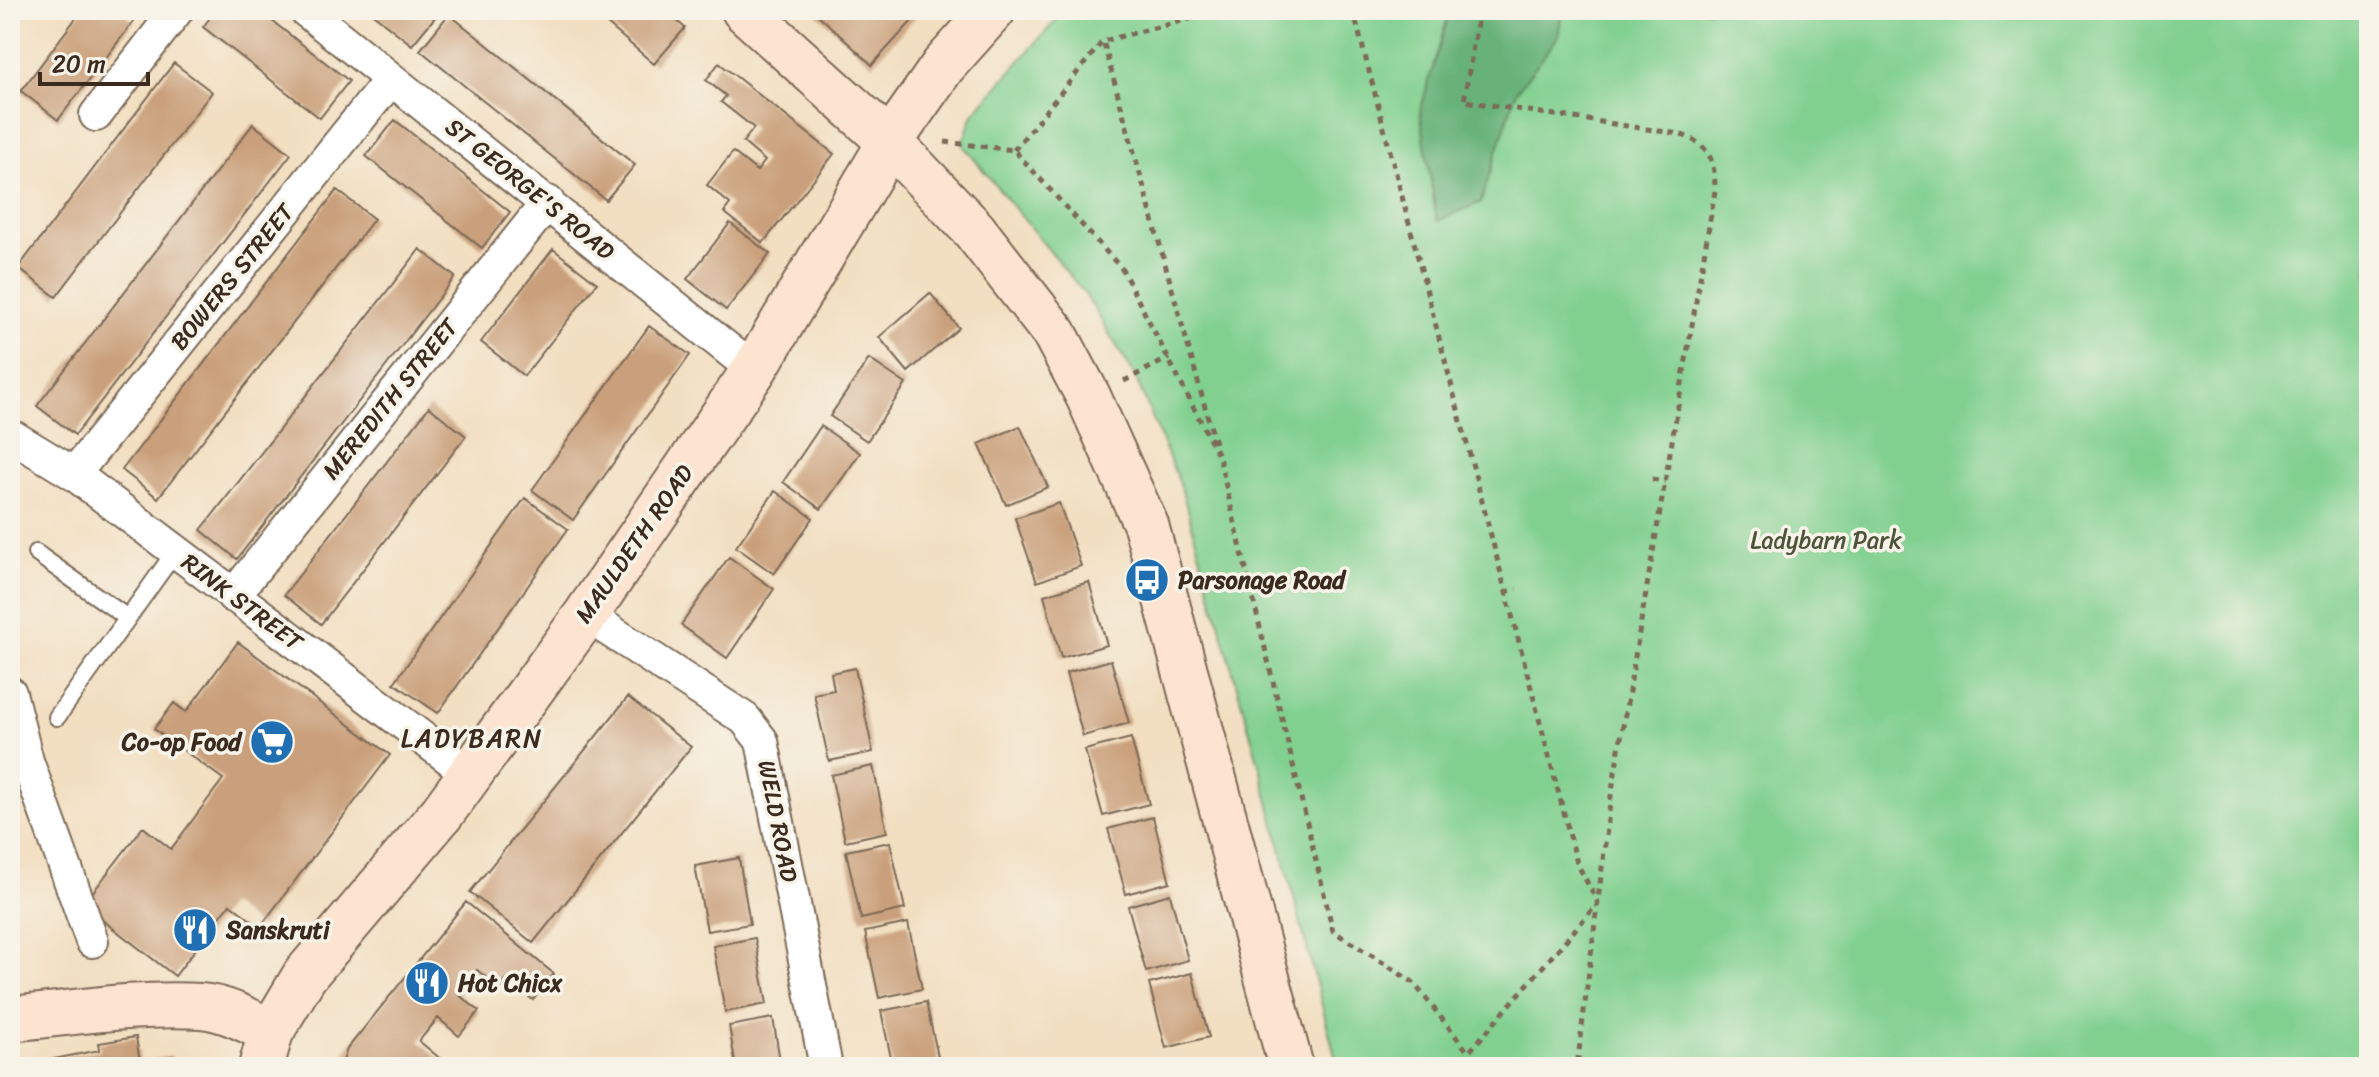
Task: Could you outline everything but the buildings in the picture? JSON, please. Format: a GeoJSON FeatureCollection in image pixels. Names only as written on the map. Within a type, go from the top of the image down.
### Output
{"type":"FeatureCollection","features":[{"type":"Feature","properties":{"kind":"street"},"geometry":{"type":"LineString","coordinates":[[96,115],[177,10]]}},
{"type":"Feature","properties":{"kind":"street","name":"ST GEORGE'S ROAD"},"geometry":{"type":"LineString","coordinates":[[305,10],[754,370]]}},
{"type":"Feature","properties":{"kind":"street"},"geometry":{"type":"LineString","coordinates":[[744,10],[890,142],[974,230],[1055,334],[1088,396],[1146,525],[1291,1067]]}},
{"type":"Feature","properties":{"kind":"street","name":"MAULDETH ROAD"},"geometry":{"type":"LineString","coordinates":[[266,1050],[305,975],[470,774],[586,615],[754,370],[890,142],[943,66],[993,10]]}},
{"type":"Feature","properties":{"kind":"street","name":"BOWERS STREET"},"geometry":{"type":"LineString","coordinates":[[74,474],[391,79]]}},
{"type":"Feature","properties":{"kind":"street","name":"MEREDITH STREET"},"geometry":{"type":"LineString","coordinates":[[233,596],[548,202]]}},
{"type":"Feature","properties":{"kind":"street","name":"RINK STREET"},"geometry":{"type":"LineString","coordinates":[[10,435],[74,474],[470,774]]}},
{"type":"Feature","properties":{"kind":"street","name":"WELD ROAD"},"geometry":{"type":"LineString","coordinates":[[586,615],[745,719],[762,741],[826,1067]]}},
{"type":"Feature","properties":{"kind":"street"},"geometry":{"type":"LineString","coordinates":[[10,693],[19,761],[92,941]]}},
{"type":"Feature","properties":{"kind":"street"},"geometry":{"type":"LineString","coordinates":[[10,1019],[112,1008],[204,1006],[241,1017],[266,1050]]}},
{"type":"Feature","properties":{"kind":"lane"},"geometry":{"type":"LineString","coordinates":[[57,717],[175,552]]}},
{"type":"Feature","properties":{"kind":"lane"},"geometry":{"type":"LineString","coordinates":[[36,553],[126,617]]}},
{"type":"Feature","properties":{"kind":"path"},"geometry":{"type":"LineString","coordinates":[[1014,150],[1103,41],[1225,10]]}},
{"type":"Feature","properties":{"kind":"path"},"geometry":{"type":"LineString","coordinates":[[1353,10],[1577,863],[1598,903]]}},
{"type":"Feature","properties":{"kind":"path"},"geometry":{"type":"LineString","coordinates":[[1479,10],[1464,101],[1679,134],[1696,140],[1710,151],[1715,191],[1611,796],[1577,1067]]}},
{"type":"Feature","properties":{"kind":"path"},"geometry":{"type":"LineString","coordinates":[[1103,41],[1219,457],[1333,931],[1413,982],[1469,1053]]}},
{"type":"Feature","properties":{"kind":"path"},"geometry":{"type":"LineString","coordinates":[[939,141],[1014,150],[1122,269],[1219,457]]}},
{"type":"Feature","properties":{"kind":"path"},"geometry":{"type":"LineString","coordinates":[[1114,385],[1169,358]]}},
{"type":"Feature","properties":{"kind":"path"},"geometry":{"type":"LineString","coordinates":[[1652,479],[1665,481]]}},
{"type":"Feature","properties":{"kind":"path"},"geometry":{"type":"LineString","coordinates":[[1505,592],[1517,589]]}},
{"type":"Feature","properties":{"kind":"path"},"geometry":{"type":"LineString","coordinates":[[1456,1067],[1598,903]]}},
{"type":"Feature","properties":{"kind":"green space","name":"Ladybarn Park"},"geometry":{"type":"Polygon","coordinates":[[[1065,10],[2369,10],[2369,1067],[1338,1067],[1262,775],[1180,484],[1135,376],[1085,294],[962,144],[973,114],[1065,10]]]}},
{"type":"Feature","properties":{"kind":"green space"},"geometry":{"type":"Polygon","coordinates":[[[1450,10],[1562,10],[1558,37],[1516,92],[1481,202],[1437,221],[1420,111],[1450,10]]]}},
{"type":"Feature","properties":{"kind":"place","name":"Parsonage Road"},"geometry":{"type":"Point","coordinates":[1147,580]}},
{"type":"Feature","properties":{"kind":"place","name":"Co-op Food"},"geometry":{"type":"Point","coordinates":[272,742]}},
{"type":"Feature","properties":{"kind":"place","name":"Sanskruti"},"geometry":{"type":"Point","coordinates":[195,930]}},
{"type":"Feature","properties":{"kind":"place","name":"Hot Chicx"},"geometry":{"type":"Point","coordinates":[427,983]}},
{"type":"Feature","properties":{"kind":"district","name":"LADYBARN"},"geometry":{"type":"Point","coordinates":[472,738]}}]}
